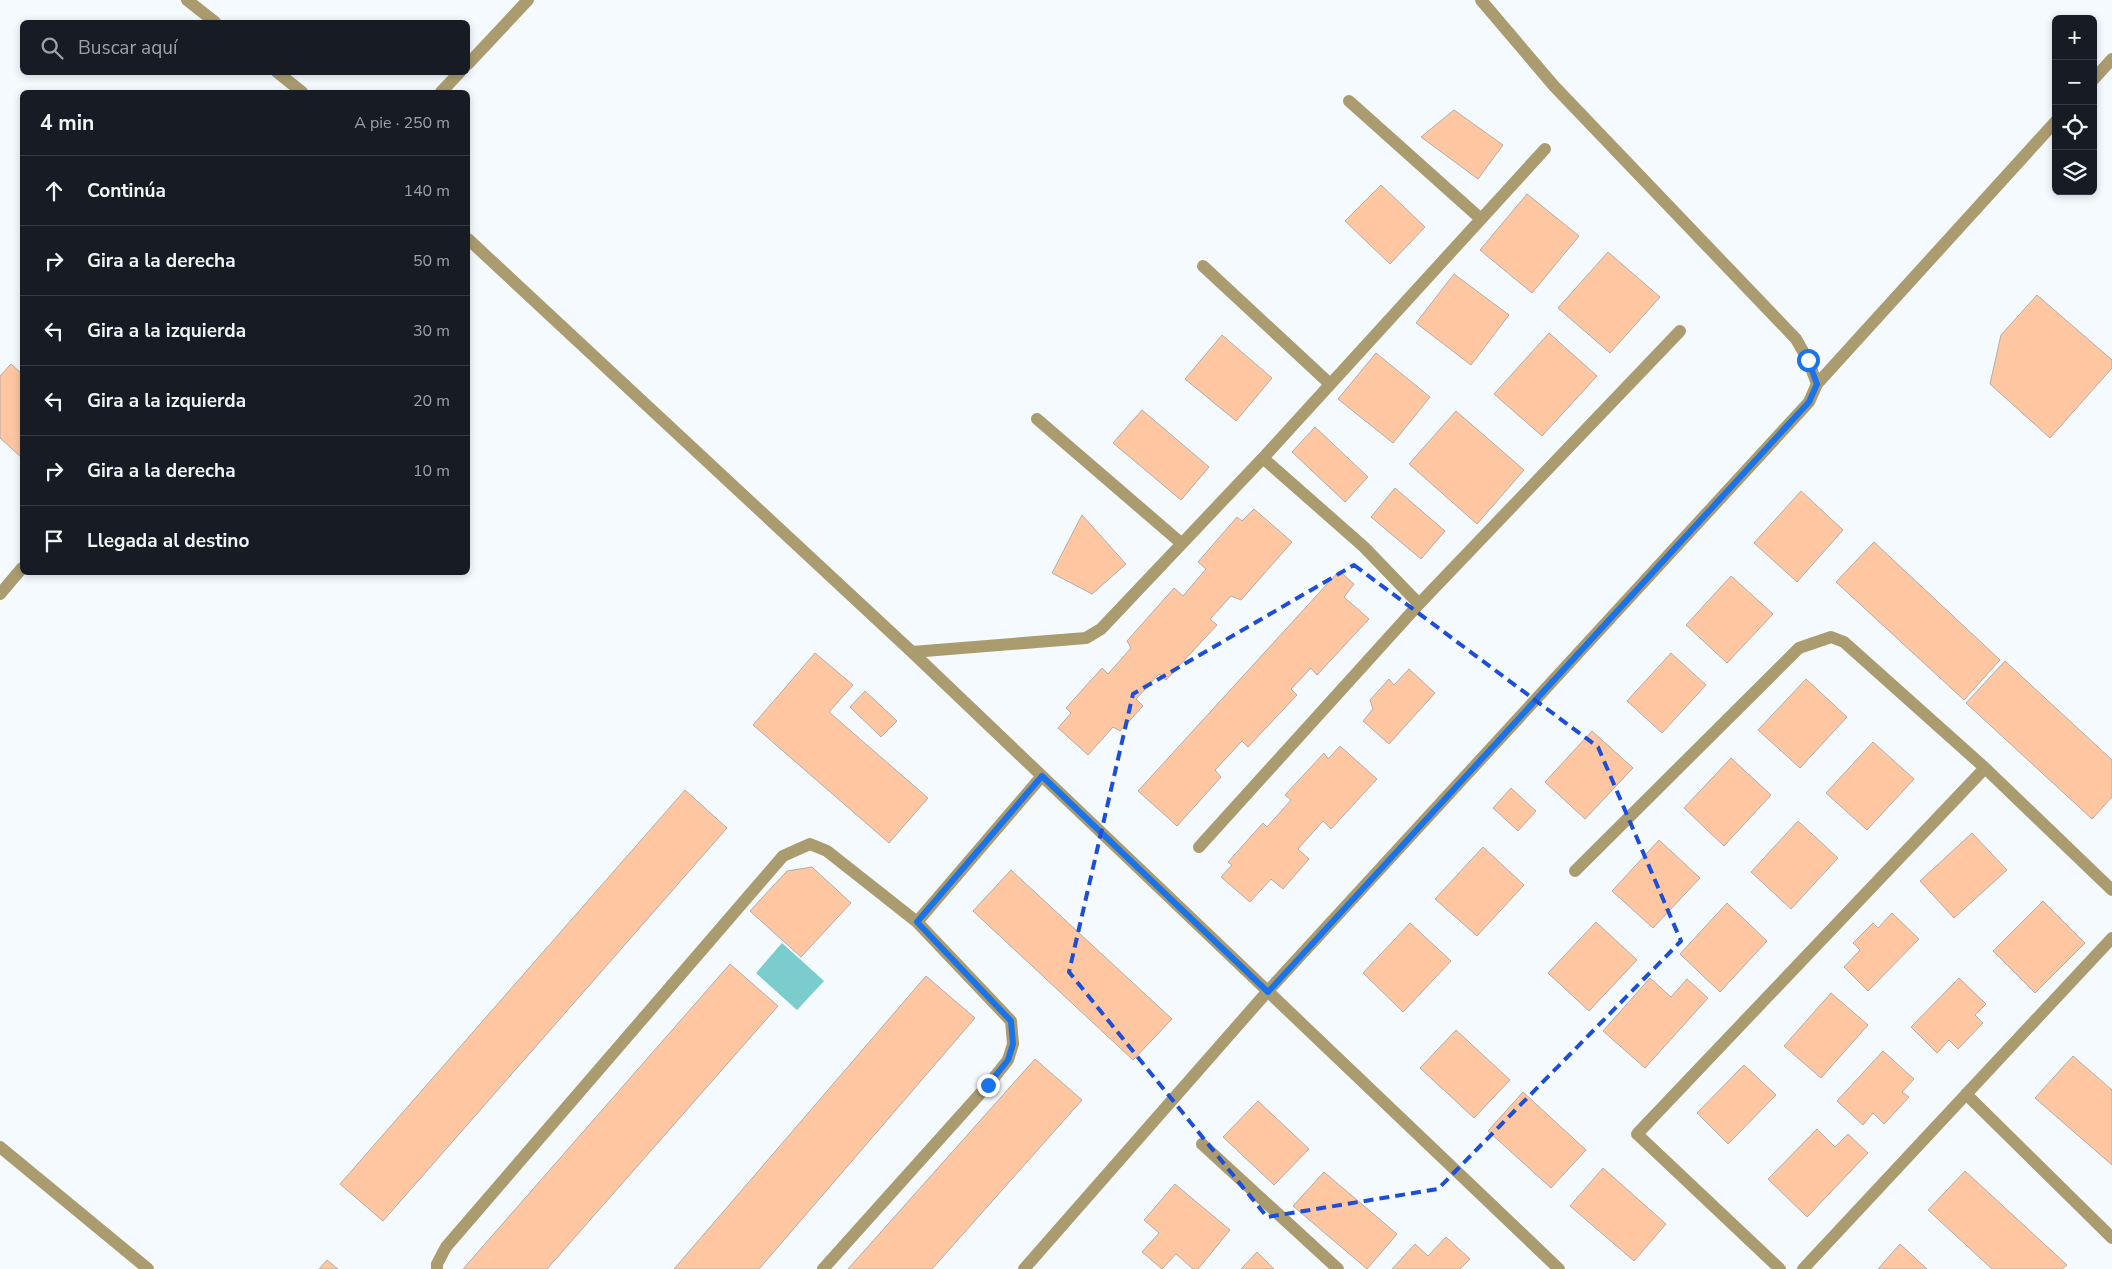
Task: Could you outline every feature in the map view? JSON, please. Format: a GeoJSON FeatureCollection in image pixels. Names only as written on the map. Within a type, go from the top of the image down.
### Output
{"type":"FeatureCollection","features":[{"type":"Feature","properties":{"kind":"street"},"geometry":{"type":"LineString","coordinates":[[187,0],[212,20]]}},
{"type":"Feature","properties":{"kind":"street"},"geometry":{"type":"LineString","coordinates":[[470,62],[528,0]]}},
{"type":"Feature","properties":{"kind":"street"},"geometry":{"type":"LineString","coordinates":[[1481,0],[1554,86],[1796,339],[1808,360],[1817,384]]}},
{"type":"Feature","properties":{"kind":"street"},"geometry":{"type":"LineString","coordinates":[[2097,76],[2112,59]]}},
{"type":"Feature","properties":{"kind":"street"},"geometry":{"type":"LineString","coordinates":[[281,75],[300,90]]}},
{"type":"Feature","properties":{"kind":"street"},"geometry":{"type":"LineString","coordinates":[[443,90],[457,75]]}},
{"type":"Feature","properties":{"kind":"street"},"geometry":{"type":"LineString","coordinates":[[1349,101],[1481,219]]}},
{"type":"Feature","properties":{"kind":"street"},"geometry":{"type":"LineString","coordinates":[[1024,1269],[1268,992],[1809,402],[1817,384],[2052,125]]}},
{"type":"Feature","properties":{"kind":"street"},"geometry":{"type":"LineString","coordinates":[[912,652],[1086,638],[1101,629],[1263,458],[1544,149]]}},
{"type":"Feature","properties":{"kind":"street"},"geometry":{"type":"LineString","coordinates":[[470,241],[912,652],[1559,1269]]}},
{"type":"Feature","properties":{"kind":"street"},"geometry":{"type":"LineString","coordinates":[[1203,266],[1330,384]]}},
{"type":"Feature","properties":{"kind":"street"},"geometry":{"type":"LineString","coordinates":[[1199,847],[1419,604],[1680,331]]}},
{"type":"Feature","properties":{"kind":"street"},"geometry":{"type":"LineString","coordinates":[[1037,419],[1181,543]]}},
{"type":"Feature","properties":{"kind":"street"},"geometry":{"type":"LineString","coordinates":[[1263,458],[1364,547],[1419,604]]}},
{"type":"Feature","properties":{"kind":"street"},"geometry":{"type":"LineString","coordinates":[[0,594],[20,570]]}},
{"type":"Feature","properties":{"kind":"street"},"geometry":{"type":"LineString","coordinates":[[1575,871],[1799,648],[1830,637],[1844,642],[1985,768],[2112,890]]}},
{"type":"Feature","properties":{"kind":"street"},"geometry":{"type":"LineString","coordinates":[[1780,1269],[1637,1134],[1985,768]]}},
{"type":"Feature","properties":{"kind":"street"},"geometry":{"type":"LineString","coordinates":[[917,922],[1042,776]]}},
{"type":"Feature","properties":{"kind":"street"},"geometry":{"type":"LineString","coordinates":[[437,1269],[437,1264],[446,1247],[782,856],[810,844],[827,851],[917,922],[1011,1021],[1013,1044],[1008,1060],[988,1085],[823,1269]]}},
{"type":"Feature","properties":{"kind":"street"},"geometry":{"type":"LineString","coordinates":[[1803,1269],[2112,938]]}},
{"type":"Feature","properties":{"kind":"street"},"geometry":{"type":"LineString","coordinates":[[1966,1094],[2112,1238]]}},
{"type":"Feature","properties":{"kind":"street"},"geometry":{"type":"LineString","coordinates":[[1202,1144],[1338,1269]]}},
{"type":"Feature","properties":{"kind":"street"},"geometry":{"type":"LineString","coordinates":[[0,1147],[148,1269]]}},
{"type":"Feature","properties":{"kind":"highlighted area"},"geometry":{"type":"Polygon","coordinates":[[[1354,565],[1598,747],[1681,941],[1438,1189],[1267,1217],[1069,972],[1133,694],[1354,565]]]}},
{"type":"Feature","properties":{"kind":"water"},"geometry":{"type":"Polygon","coordinates":[[[782,943],[824,981],[797,1010],[756,973],[782,943]]]}},
{"type":"Feature","properties":{"kind":"building"},"geometry":{"type":"Polygon","coordinates":[[[1454,110],[1503,145],[1478,179],[1421,137],[1454,110]]]}},
{"type":"Feature","properties":{"kind":"building"},"geometry":{"type":"Polygon","coordinates":[[[1381,185],[1425,227],[1390,264],[1345,221],[1381,185]]]}},
{"type":"Feature","properties":{"kind":"building"},"geometry":{"type":"Polygon","coordinates":[[[1527,194],[1579,236],[1532,293],[1480,250],[1527,194]]]}},
{"type":"Feature","properties":{"kind":"building"},"geometry":{"type":"Polygon","coordinates":[[[1608,252],[1660,297],[1610,353],[1558,308],[1608,252]]]}},
{"type":"Feature","properties":{"kind":"building"},"geometry":{"type":"Polygon","coordinates":[[[1454,274],[1509,315],[1471,365],[1416,323],[1454,274]]]}},
{"type":"Feature","properties":{"kind":"building"},"geometry":{"type":"Polygon","coordinates":[[[2037,295],[2112,360],[2112,368],[2050,438],[1990,384],[2001,335],[2037,295]]]}},
{"type":"Feature","properties":{"kind":"building"},"geometry":{"type":"Polygon","coordinates":[[[1549,333],[1597,376],[1542,436],[1494,394],[1549,333]]]}},
{"type":"Feature","properties":{"kind":"building"},"geometry":{"type":"Polygon","coordinates":[[[1222,335],[1272,378],[1236,421],[1185,379],[1222,335]]]}},
{"type":"Feature","properties":{"kind":"building"},"geometry":{"type":"Polygon","coordinates":[[[1376,353],[1430,397],[1393,443],[1338,399],[1376,353]]]}},
{"type":"Feature","properties":{"kind":"building"},"geometry":{"type":"Polygon","coordinates":[[[11,364],[20,372],[20,456],[0,438],[0,376],[11,364]]]}},
{"type":"Feature","properties":{"kind":"building"},"geometry":{"type":"Polygon","coordinates":[[[1142,410],[1209,467],[1181,500],[1113,443],[1142,410]]]}},
{"type":"Feature","properties":{"kind":"building"},"geometry":{"type":"Polygon","coordinates":[[[1456,411],[1524,470],[1477,524],[1409,464],[1456,411]]]}},
{"type":"Feature","properties":{"kind":"building"},"geometry":{"type":"Polygon","coordinates":[[[1315,427],[1368,477],[1345,502],[1292,452],[1315,427]]]}},
{"type":"Feature","properties":{"kind":"building"},"geometry":{"type":"Polygon","coordinates":[[[1395,488],[1445,531],[1421,559],[1371,517],[1395,488]]]}},
{"type":"Feature","properties":{"kind":"building"},"geometry":{"type":"Polygon","coordinates":[[[1801,491],[1843,530],[1797,582],[1754,543],[1801,491]]]}},
{"type":"Feature","properties":{"kind":"building"},"geometry":{"type":"Polygon","coordinates":[[[1254,509],[1292,542],[1241,600],[1231,596],[1210,619],[1217,625],[1166,680],[1159,674],[1136,699],[1143,706],[1120,731],[1113,727],[1088,755],[1058,728],[1071,713],[1066,708],[1102,668],[1108,674],[1131,648],[1127,641],[1174,588],[1183,596],[1206,569],[1198,562],[1237,517],[1242,521],[1254,509]]]}},
{"type":"Feature","properties":{"kind":"building"},"geometry":{"type":"Polygon","coordinates":[[[1082,515],[1126,564],[1092,594],[1052,573],[1082,515]]]}},
{"type":"Feature","properties":{"kind":"building"},"geometry":{"type":"Polygon","coordinates":[[[1874,542],[2000,660],[1964,700],[1836,582],[1874,542]]]}},
{"type":"Feature","properties":{"kind":"building"},"geometry":{"type":"Polygon","coordinates":[[[1339,571],[1354,584],[1344,597],[1369,619],[1317,675],[1311,668],[1291,689],[1297,695],[1248,747],[1242,741],[1215,770],[1221,777],[1177,826],[1138,791],[1339,571]]]}},
{"type":"Feature","properties":{"kind":"building"},"geometry":{"type":"Polygon","coordinates":[[[1731,576],[1773,614],[1727,663],[1686,625],[1731,576]]]}},
{"type":"Feature","properties":{"kind":"building"},"geometry":{"type":"Polygon","coordinates":[[[815,653],[853,685],[829,712],[928,798],[889,843],[753,725],[815,653]]]}},
{"type":"Feature","properties":{"kind":"building"},"geometry":{"type":"Polygon","coordinates":[[[1671,653],[1706,685],[1662,733],[1627,701],[1671,653]]]}},
{"type":"Feature","properties":{"kind":"building"},"geometry":{"type":"Polygon","coordinates":[[[2005,661],[2112,760],[2112,797],[2092,819],[1966,703],[2005,661]]]}},
{"type":"Feature","properties":{"kind":"building"},"geometry":{"type":"Polygon","coordinates":[[[1409,669],[1435,693],[1389,744],[1363,721],[1373,709],[1370,700],[1389,679],[1394,685],[1409,669]]]}},
{"type":"Feature","properties":{"kind":"building"},"geometry":{"type":"Polygon","coordinates":[[[1806,679],[1847,717],[1800,768],[1758,730],[1806,679]]]}},
{"type":"Feature","properties":{"kind":"building"},"geometry":{"type":"Polygon","coordinates":[[[865,691],[897,721],[881,737],[850,707],[865,691]]]}},
{"type":"Feature","properties":{"kind":"building"},"geometry":{"type":"Polygon","coordinates":[[[1592,731],[1633,768],[1585,819],[1545,782],[1592,731]]]}},
{"type":"Feature","properties":{"kind":"building"},"geometry":{"type":"Polygon","coordinates":[[[1873,742],[1914,779],[1867,830],[1826,793],[1873,742]]]}},
{"type":"Feature","properties":{"kind":"building"},"geometry":{"type":"Polygon","coordinates":[[[1340,746],[1377,779],[1331,829],[1323,821],[1298,849],[1309,859],[1283,889],[1271,879],[1250,902],[1221,877],[1232,865],[1228,862],[1263,823],[1267,827],[1291,800],[1285,795],[1324,753],[1328,759],[1340,746]]]}},
{"type":"Feature","properties":{"kind":"building"},"geometry":{"type":"Polygon","coordinates":[[[1731,758],[1771,795],[1724,846],[1684,808],[1731,758]]]}},
{"type":"Feature","properties":{"kind":"building"},"geometry":{"type":"Polygon","coordinates":[[[1511,788],[1536,811],[1518,831],[1493,808],[1511,788]]]}},
{"type":"Feature","properties":{"kind":"building"},"geometry":{"type":"Polygon","coordinates":[[[685,790],[727,828],[383,1221],[340,1184],[685,790]]]}},
{"type":"Feature","properties":{"kind":"building"},"geometry":{"type":"Polygon","coordinates":[[[1798,821],[1838,858],[1791,909],[1751,872],[1798,821]]]}},
{"type":"Feature","properties":{"kind":"building"},"geometry":{"type":"Polygon","coordinates":[[[1972,833],[2007,870],[1954,918],[1920,881],[1972,833]]]}},
{"type":"Feature","properties":{"kind":"building"},"geometry":{"type":"Polygon","coordinates":[[[1659,840],[1700,878],[1653,928],[1612,891],[1659,840]]]}},
{"type":"Feature","properties":{"kind":"building"},"geometry":{"type":"Polygon","coordinates":[[[1483,847],[1524,885],[1477,936],[1435,899],[1483,847]]]}},
{"type":"Feature","properties":{"kind":"building"},"geometry":{"type":"Polygon","coordinates":[[[812,867],[851,903],[801,957],[750,911],[787,871],[812,867]]]}},
{"type":"Feature","properties":{"kind":"building"},"geometry":{"type":"Polygon","coordinates":[[[1011,870],[1172,1019],[1133,1060],[973,911],[1011,870]]]}},
{"type":"Feature","properties":{"kind":"building"},"geometry":{"type":"Polygon","coordinates":[[[2043,901],[2085,943],[2035,993],[1993,951],[2043,901]]]}},
{"type":"Feature","properties":{"kind":"building"},"geometry":{"type":"Polygon","coordinates":[[[1727,903],[1767,941],[1720,992],[1680,954],[1727,903]]]}},
{"type":"Feature","properties":{"kind":"building"},"geometry":{"type":"Polygon","coordinates":[[[1892,913],[1919,939],[1868,991],[1844,967],[1860,950],[1853,943],[1873,923],[1878,928],[1892,913]]]}},
{"type":"Feature","properties":{"kind":"building"},"geometry":{"type":"Polygon","coordinates":[[[1596,922],[1637,960],[1589,1011],[1548,973],[1596,922]]]}},
{"type":"Feature","properties":{"kind":"building"},"geometry":{"type":"Polygon","coordinates":[[[1410,923],[1451,961],[1403,1012],[1363,973],[1410,923]]]}},
{"type":"Feature","properties":{"kind":"building"},"geometry":{"type":"Polygon","coordinates":[[[730,964],[778,1006],[547,1269],[463,1269],[730,964]]]}},
{"type":"Feature","properties":{"kind":"building"},"geometry":{"type":"Polygon","coordinates":[[[926,976],[975,1018],[759,1269],[674,1269],[926,976]]]}},
{"type":"Feature","properties":{"kind":"building"},"geometry":{"type":"Polygon","coordinates":[[[1650,978],[1671,997],[1687,979],[1708,998],[1645,1068],[1603,1031],[1650,978]]]}},
{"type":"Feature","properties":{"kind":"building"},"geometry":{"type":"Polygon","coordinates":[[[1959,978],[1986,1004],[1975,1015],[1983,1023],[1958,1049],[1949,1040],[1937,1053],[1911,1027],[1959,978]]]}},
{"type":"Feature","properties":{"kind":"building"},"geometry":{"type":"Polygon","coordinates":[[[1831,993],[1868,1025],[1821,1078],[1784,1046],[1831,993]]]}},
{"type":"Feature","properties":{"kind":"building"},"geometry":{"type":"Polygon","coordinates":[[[1456,1030],[1510,1080],[1474,1118],[1420,1068],[1456,1030]]]}},
{"type":"Feature","properties":{"kind":"building"},"geometry":{"type":"Polygon","coordinates":[[[1883,1051],[1914,1079],[1902,1092],[1909,1097],[1884,1124],[1873,1113],[1863,1125],[1837,1101],[1883,1051]]]}},
{"type":"Feature","properties":{"kind":"building"},"geometry":{"type":"Polygon","coordinates":[[[2073,1056],[2112,1090],[2112,1165],[2035,1098],[2073,1056]]]}},
{"type":"Feature","properties":{"kind":"building"},"geometry":{"type":"Polygon","coordinates":[[[1035,1059],[1082,1100],[932,1269],[848,1269],[1035,1059]]]}},
{"type":"Feature","properties":{"kind":"building"},"geometry":{"type":"Polygon","coordinates":[[[1744,1065],[1776,1095],[1728,1144],[1697,1113],[1744,1065]]]}},
{"type":"Feature","properties":{"kind":"building"},"geometry":{"type":"Polygon","coordinates":[[[1523,1092],[1586,1150],[1551,1188],[1488,1131],[1523,1092]]]}},
{"type":"Feature","properties":{"kind":"building"},"geometry":{"type":"Polygon","coordinates":[[[1258,1101],[1309,1149],[1274,1185],[1223,1137],[1258,1101]]]}},
{"type":"Feature","properties":{"kind":"building"},"geometry":{"type":"Polygon","coordinates":[[[1817,1129],[1835,1147],[1848,1134],[1868,1153],[1807,1217],[1768,1179],[1817,1129]]]}},
{"type":"Feature","properties":{"kind":"building"},"geometry":{"type":"Polygon","coordinates":[[[1603,1168],[1666,1224],[1634,1261],[1570,1206],[1603,1168]]]}},
{"type":"Feature","properties":{"kind":"building"},"geometry":{"type":"Polygon","coordinates":[[[1965,1171],[2067,1265],[2062,1269],[1992,1269],[1928,1210],[1965,1171]]]}},
{"type":"Feature","properties":{"kind":"building"},"geometry":{"type":"Polygon","coordinates":[[[1324,1172],[1397,1234],[1367,1269],[1293,1206],[1324,1172]]]}},
{"type":"Feature","properties":{"kind":"building"},"geometry":{"type":"Polygon","coordinates":[[[1175,1184],[1230,1230],[1198,1269],[1193,1269],[1176,1254],[1162,1269],[1142,1252],[1159,1233],[1144,1220],[1175,1184]]]}},
{"type":"Feature","properties":{"kind":"building"},"geometry":{"type":"Polygon","coordinates":[[[1446,1237],[1470,1259],[1460,1269],[1392,1269],[1415,1244],[1428,1256],[1446,1237]]]}},
{"type":"Feature","properties":{"kind":"building"},"geometry":{"type":"Polygon","coordinates":[[[1900,1244],[1927,1269],[1878,1269],[1900,1244]]]}},
{"type":"Feature","properties":{"kind":"building"},"geometry":{"type":"Polygon","coordinates":[[[1257,1252],[1274,1269],[1241,1269],[1257,1252]]]}},
{"type":"Feature","properties":{"kind":"building"},"geometry":{"type":"Polygon","coordinates":[[[327,1260],[338,1269],[319,1269],[327,1260]]]}},
{"type":"Feature","properties":{"kind":"route"},"geometry":{"type":"LineString","coordinates":[[988,1085],[1008,1060],[1013,1044],[1011,1021],[917,922],[1042,776],[1268,992],[1809,402],[1817,384],[1808,360]]}}]}
